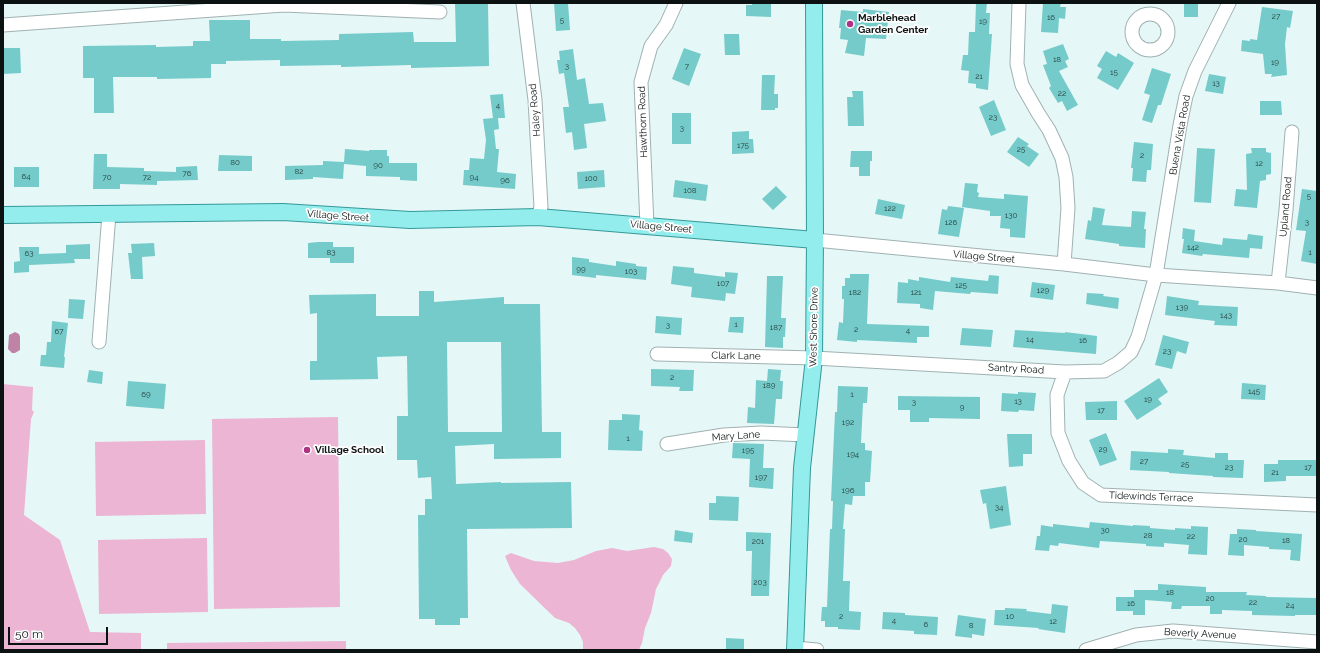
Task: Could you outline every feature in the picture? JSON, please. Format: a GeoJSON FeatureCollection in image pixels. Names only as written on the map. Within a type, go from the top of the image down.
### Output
{"type":"FeatureCollection","features":[{"type":"Feature","properties":{"kind":"main road","name":"West Shore Drive"},"geometry":{"type":"LineString","coordinates":[[795,649],[802,468],[814,358],[814,3]]}},
{"type":"Feature","properties":{"kind":"main road","name":"Village Street"},"geometry":{"type":"LineString","coordinates":[[3,215],[283,212],[410,220],[538,217],[815,240]]}},
{"type":"Feature","properties":{"kind":"street","name":"Haley Road"},"geometry":{"type":"LineString","coordinates":[[523,3],[535,100],[541,207],[538,217]]}},
{"type":"Feature","properties":{"kind":"street","name":"Hawthorn Road"},"geometry":{"type":"LineString","coordinates":[[647,226],[641,82],[651,46],[666,25],[676,3]]}},
{"type":"Feature","properties":{"kind":"street"},"geometry":{"type":"LineString","coordinates":[[1019,3],[1017,64],[1022,85],[1038,113],[1050,130],[1062,158],[1066,177],[1068,208],[1064,264]]}},
{"type":"Feature","properties":{"kind":"street","name":"Buena Vista Road"},"geometry":{"type":"LineString","coordinates":[[1156,275],[1180,124],[1186,96],[1195,71],[1230,3]]}},
{"type":"Feature","properties":{"kind":"street"},"geometry":{"type":"LineString","coordinates":[[3,25],[284,5],[440,12]]}},
{"type":"Feature","properties":{"kind":"street","name":"Upland Road"},"geometry":{"type":"LineString","coordinates":[[1278,283],[1286,210],[1292,132]]}},
{"type":"Feature","properties":{"kind":"street"},"geometry":{"type":"LineString","coordinates":[[99,342],[109,214]]}},
{"type":"Feature","properties":{"kind":"street","name":"Village Street"},"geometry":{"type":"LineString","coordinates":[[815,240],[1064,264],[1156,275],[1278,283],[1317,288]]}},
{"type":"Feature","properties":{"kind":"street","name":"Santry Road"},"geometry":{"type":"LineString","coordinates":[[814,358],[1065,372],[1104,371],[1118,364],[1131,352],[1138,337],[1156,275]]}},
{"type":"Feature","properties":{"kind":"street","name":"Clark Lane"},"geometry":{"type":"LineString","coordinates":[[657,354],[814,358]]}},
{"type":"Feature","properties":{"kind":"street","name":"Tidewinds Terrace"},"geometry":{"type":"LineString","coordinates":[[1065,372],[1057,395],[1058,433],[1069,461],[1083,483],[1100,495],[1317,505]]}},
{"type":"Feature","properties":{"kind":"street","name":"Mary Lane"},"geometry":{"type":"LineString","coordinates":[[668,444],[724,436],[761,434],[806,435]]}},
{"type":"Feature","properties":{"kind":"street","name":"Beverly Avenue"},"geometry":{"type":"LineString","coordinates":[[1086,650],[1136,635],[1173,631],[1317,642]]}},
{"type":"Feature","properties":{"kind":"street"},"geometry":{"type":"LineString","coordinates":[[795,649],[817,650]]}},
{"type":"Feature","properties":{"kind":"shaded area"},"geometry":{"type":"Polygon","coordinates":[[[15,332],[19,334],[20,337],[20,350],[12,353],[8,349],[9,335],[15,332]]]}},
{"type":"Feature","properties":{"kind":"shaded area"},"geometry":{"type":"Polygon","coordinates":[[[3,384],[33,387],[32,410],[34,412],[31,419],[24,515],[60,540],[90,632],[141,633],[141,650],[3,650],[3,384]]]}},
{"type":"Feature","properties":{"kind":"shaded area"},"geometry":{"type":"Polygon","coordinates":[[[338,417],[340,607],[214,609],[212,419],[338,417]]]}},
{"type":"Feature","properties":{"kind":"shaded area"},"geometry":{"type":"Polygon","coordinates":[[[205,440],[206,514],[96,516],[95,442],[205,440]]]}},
{"type":"Feature","properties":{"kind":"shaded area"},"geometry":{"type":"Polygon","coordinates":[[[207,538],[208,612],[99,614],[98,540],[207,538]]]}},
{"type":"Feature","properties":{"kind":"shaded area"},"geometry":{"type":"Polygon","coordinates":[[[654,547],[663,549],[668,553],[672,559],[671,566],[663,575],[656,589],[651,613],[639,650],[583,650],[583,642],[575,628],[569,623],[555,618],[520,584],[511,570],[505,556],[511,553],[534,561],[558,563],[574,560],[596,551],[612,548],[627,551],[654,547]]]}},
{"type":"Feature","properties":{"kind":"shaded area"},"geometry":{"type":"Polygon","coordinates":[[[346,641],[346,650],[167,650],[167,643],[346,641]]]}},
{"type":"Feature","properties":{"kind":"building"},"geometry":{"type":"Polygon","coordinates":[[[455,3],[488,3],[489,66],[411,68],[411,65],[341,67],[341,65],[280,66],[280,60],[226,61],[226,64],[211,64],[211,78],[157,79],[157,77],[113,77],[114,113],[94,113],[94,78],[83,78],[83,46],[193,46],[193,41],[210,41],[209,20],[250,20],[250,39],[281,39],[281,41],[339,40],[339,34],[413,32],[414,42],[456,42],[455,3]]]}},
{"type":"Feature","properties":{"kind":"building"},"geometry":{"type":"Polygon","coordinates":[[[554,3],[568,3],[570,30],[556,31],[554,3]]]}},
{"type":"Feature","properties":{"kind":"building"},"geometry":{"type":"Polygon","coordinates":[[[752,3],[771,3],[771,17],[746,16],[746,5],[752,5],[752,3]]]}},
{"type":"Feature","properties":{"kind":"building"},"geometry":{"type":"Polygon","coordinates":[[[976,3],[987,3],[986,13],[990,13],[989,34],[992,34],[988,90],[976,88],[976,84],[968,83],[969,71],[961,70],[963,55],[968,55],[969,32],[975,32],[976,3]]]}},
{"type":"Feature","properties":{"kind":"building"},"geometry":{"type":"Polygon","coordinates":[[[1043,3],[1061,3],[1060,7],[1066,7],[1065,19],[1059,18],[1058,33],[1041,32],[1043,3]]]}},
{"type":"Feature","properties":{"kind":"building"},"geometry":{"type":"Polygon","coordinates":[[[1184,3],[1198,3],[1198,17],[1184,17],[1184,3]]]}},
{"type":"Feature","properties":{"kind":"building"},"geometry":{"type":"Polygon","coordinates":[[[1262,7],[1293,11],[1290,28],[1287,27],[1285,44],[1287,75],[1271,77],[1272,74],[1265,74],[1263,54],[1241,51],[1242,40],[1257,40],[1262,7]]]}},
{"type":"Feature","properties":{"kind":"building"},"geometry":{"type":"Polygon","coordinates":[[[863,9],[889,12],[886,39],[866,38],[864,56],[845,53],[848,40],[840,39],[841,28],[839,28],[841,10],[863,12],[863,9]]]}},
{"type":"Feature","properties":{"kind":"building"},"geometry":{"type":"Polygon","coordinates":[[[724,34],[739,34],[740,55],[725,55],[724,34]]]}},
{"type":"Feature","properties":{"kind":"building"},"geometry":{"type":"Polygon","coordinates":[[[1063,44],[1069,59],[1065,61],[1068,67],[1059,71],[1078,105],[1067,111],[1062,101],[1058,103],[1049,88],[1051,86],[1043,65],[1047,64],[1043,51],[1063,44]]]}},
{"type":"Feature","properties":{"kind":"building"},"geometry":{"type":"Polygon","coordinates":[[[3,48],[20,48],[21,73],[3,74],[3,48]]]}},
{"type":"Feature","properties":{"kind":"building"},"geometry":{"type":"Polygon","coordinates":[[[684,48],[701,54],[689,86],[672,79],[684,48]]]}},
{"type":"Feature","properties":{"kind":"building"},"geometry":{"type":"Polygon","coordinates":[[[573,49],[577,80],[585,78],[589,104],[603,103],[606,121],[584,124],[587,148],[574,150],[572,132],[566,133],[563,107],[569,107],[564,73],[559,74],[557,60],[560,60],[559,51],[573,49]]]}},
{"type":"Feature","properties":{"kind":"building"},"geometry":{"type":"Polygon","coordinates":[[[1106,51],[1116,57],[1118,53],[1134,63],[1118,90],[1097,78],[1102,69],[1097,66],[1106,51]]]}},
{"type":"Feature","properties":{"kind":"building"},"geometry":{"type":"Polygon","coordinates":[[[1152,68],[1171,74],[1161,105],[1158,105],[1152,123],[1142,120],[1150,95],[1144,93],[1152,68]]]}},
{"type":"Feature","properties":{"kind":"building"},"geometry":{"type":"Polygon","coordinates":[[[1209,74],[1226,77],[1223,94],[1205,91],[1209,74]]]}},
{"type":"Feature","properties":{"kind":"building"},"geometry":{"type":"Polygon","coordinates":[[[762,75],[775,75],[774,94],[778,94],[778,108],[775,108],[775,110],[761,110],[762,75]]]}},
{"type":"Feature","properties":{"kind":"building"},"geometry":{"type":"Polygon","coordinates":[[[852,91],[863,91],[864,126],[848,126],[847,97],[853,97],[852,91]]]}},
{"type":"Feature","properties":{"kind":"building"},"geometry":{"type":"Polygon","coordinates":[[[503,94],[505,118],[498,118],[499,129],[494,130],[496,149],[499,149],[497,172],[516,174],[515,189],[463,185],[464,170],[469,170],[470,158],[484,159],[486,140],[483,119],[493,118],[490,95],[503,94]]]}},
{"type":"Feature","properties":{"kind":"building"},"geometry":{"type":"Polygon","coordinates":[[[994,100],[1006,130],[991,136],[979,107],[994,100]]]}},
{"type":"Feature","properties":{"kind":"building"},"geometry":{"type":"Polygon","coordinates":[[[1260,101],[1281,101],[1282,115],[1260,115],[1260,101]]]}},
{"type":"Feature","properties":{"kind":"building"},"geometry":{"type":"Polygon","coordinates":[[[672,113],[691,113],[691,144],[672,144],[672,113]]]}},
{"type":"Feature","properties":{"kind":"building"},"geometry":{"type":"Polygon","coordinates":[[[749,131],[749,139],[753,139],[754,153],[732,154],[732,132],[749,131]]]}},
{"type":"Feature","properties":{"kind":"building"},"geometry":{"type":"Polygon","coordinates":[[[1018,137],[1029,144],[1027,146],[1039,154],[1029,167],[1007,152],[1018,137]]]}},
{"type":"Feature","properties":{"kind":"building"},"geometry":{"type":"Polygon","coordinates":[[[1134,142],[1153,144],[1151,170],[1147,170],[1146,182],[1132,181],[1133,168],[1131,168],[1134,142]]]}},
{"type":"Feature","properties":{"kind":"building"},"geometry":{"type":"Polygon","coordinates":[[[1197,148],[1215,149],[1211,203],[1194,202],[1197,148]]]}},
{"type":"Feature","properties":{"kind":"building"},"geometry":{"type":"Polygon","coordinates":[[[1251,148],[1266,148],[1266,152],[1271,153],[1271,174],[1266,175],[1266,180],[1260,181],[1257,208],[1234,206],[1236,189],[1247,190],[1246,154],[1252,153],[1251,148]]]}},
{"type":"Feature","properties":{"kind":"building"},"geometry":{"type":"Polygon","coordinates":[[[345,149],[369,151],[387,150],[389,163],[417,163],[417,181],[400,180],[400,177],[366,176],[366,166],[344,164],[343,179],[313,177],[313,179],[285,180],[285,166],[323,165],[323,161],[344,162],[345,149]]]}},
{"type":"Feature","properties":{"kind":"building"},"geometry":{"type":"Polygon","coordinates":[[[851,151],[872,151],[870,176],[859,176],[859,167],[850,167],[851,151]]]}},
{"type":"Feature","properties":{"kind":"building"},"geometry":{"type":"Polygon","coordinates":[[[94,154],[107,154],[107,167],[144,168],[144,171],[176,172],[176,167],[197,166],[198,180],[157,181],[157,185],[120,184],[120,189],[93,189],[94,154]]]}},
{"type":"Feature","properties":{"kind":"building"},"geometry":{"type":"Polygon","coordinates":[[[219,155],[252,156],[252,171],[218,171],[219,155]]]}},
{"type":"Feature","properties":{"kind":"building"},"geometry":{"type":"Polygon","coordinates":[[[14,167],[39,167],[39,187],[14,187],[14,167]]]}},
{"type":"Feature","properties":{"kind":"building"},"geometry":{"type":"Polygon","coordinates":[[[604,170],[605,187],[578,189],[577,172],[604,170]]]}},
{"type":"Feature","properties":{"kind":"building"},"geometry":{"type":"Polygon","coordinates":[[[675,180],[708,185],[706,201],[673,197],[675,180]]]}},
{"type":"Feature","properties":{"kind":"building"},"geometry":{"type":"Polygon","coordinates":[[[965,183],[978,184],[978,197],[1004,199],[1004,194],[1028,196],[1025,238],[1010,237],[1010,229],[1000,228],[1001,216],[990,216],[990,211],[962,207],[965,183]]]}},
{"type":"Feature","properties":{"kind":"building"},"geometry":{"type":"Polygon","coordinates":[[[776,186],[787,197],[773,210],[762,199],[776,186]]]}},
{"type":"Feature","properties":{"kind":"building"},"geometry":{"type":"Polygon","coordinates":[[[1302,189],[1317,191],[1317,264],[1301,261],[1306,231],[1296,230],[1302,189]]]}},
{"type":"Feature","properties":{"kind":"building"},"geometry":{"type":"Polygon","coordinates":[[[878,199],[905,205],[902,219],[875,214],[878,199]]]}},
{"type":"Feature","properties":{"kind":"building"},"geometry":{"type":"Polygon","coordinates":[[[948,206],[964,208],[959,237],[938,234],[942,209],[947,210],[948,206]]]}},
{"type":"Feature","properties":{"kind":"building"},"geometry":{"type":"Polygon","coordinates":[[[1093,207],[1105,209],[1102,225],[1131,227],[1132,211],[1146,212],[1144,229],[1146,229],[1145,248],[1119,246],[1119,244],[1085,239],[1088,220],[1091,221],[1093,207]]]}},
{"type":"Feature","properties":{"kind":"building"},"geometry":{"type":"Polygon","coordinates":[[[1183,228],[1195,230],[1194,241],[1222,245],[1223,238],[1247,240],[1248,234],[1263,236],[1262,249],[1250,248],[1249,258],[1203,254],[1202,256],[1182,253],[1184,239],[1182,239],[1183,228]]]}},
{"type":"Feature","properties":{"kind":"building"},"geometry":{"type":"Polygon","coordinates":[[[333,242],[333,247],[354,247],[354,263],[330,263],[330,258],[308,258],[308,243],[333,242]]]}},
{"type":"Feature","properties":{"kind":"building"},"geometry":{"type":"Polygon","coordinates":[[[154,243],[155,256],[142,257],[143,279],[131,279],[128,253],[132,253],[131,244],[154,243]]]}},
{"type":"Feature","properties":{"kind":"building"},"geometry":{"type":"Polygon","coordinates":[[[90,244],[90,259],[74,259],[75,263],[29,265],[29,272],[14,273],[14,262],[20,261],[19,247],[39,247],[39,254],[66,253],[66,245],[90,244]]]}},
{"type":"Feature","properties":{"kind":"building"},"geometry":{"type":"Polygon","coordinates":[[[572,257],[589,259],[589,262],[616,266],[616,261],[647,267],[646,280],[596,275],[596,278],[572,275],[572,257]]]}},
{"type":"Feature","properties":{"kind":"building"},"geometry":{"type":"Polygon","coordinates":[[[673,266],[694,268],[694,273],[725,277],[725,272],[738,273],[735,294],[726,293],[725,301],[691,297],[692,287],[671,284],[673,266]]]}},
{"type":"Feature","properties":{"kind":"building"},"geometry":{"type":"Polygon","coordinates":[[[850,274],[869,274],[867,324],[929,326],[929,337],[917,337],[917,343],[857,340],[857,342],[837,340],[839,322],[843,323],[844,299],[842,299],[842,286],[845,286],[845,278],[850,278],[850,274]]]}},
{"type":"Feature","properties":{"kind":"building"},"geometry":{"type":"Polygon","coordinates":[[[989,275],[999,276],[998,294],[971,292],[970,294],[935,291],[933,310],[920,308],[920,304],[897,303],[898,282],[908,283],[908,279],[919,281],[919,277],[950,282],[951,277],[988,281],[989,275]]]}},
{"type":"Feature","properties":{"kind":"building"},"geometry":{"type":"Polygon","coordinates":[[[767,276],[783,276],[781,318],[786,318],[783,348],[765,347],[767,276]]]}},
{"type":"Feature","properties":{"kind":"building"},"geometry":{"type":"Polygon","coordinates":[[[1032,282],[1055,285],[1053,300],[1030,297],[1032,282]]]}},
{"type":"Feature","properties":{"kind":"building"},"geometry":{"type":"Polygon","coordinates":[[[419,291],[434,291],[434,302],[504,297],[504,304],[540,304],[542,432],[561,432],[561,458],[494,459],[494,444],[455,446],[456,484],[501,482],[571,482],[572,528],[467,529],[468,618],[460,618],[460,625],[435,625],[435,619],[419,619],[418,515],[425,515],[425,499],[432,499],[431,477],[418,478],[417,460],[397,460],[397,416],[408,416],[407,356],[377,357],[378,379],[310,380],[310,361],[317,361],[317,313],[310,314],[309,295],[376,294],[376,316],[419,316],[419,291]],[[447,342],[448,432],[502,432],[501,342],[447,342]]]}},
{"type":"Feature","properties":{"kind":"building"},"geometry":{"type":"Polygon","coordinates":[[[1087,293],[1104,294],[1103,296],[1119,298],[1118,309],[1086,304],[1087,293]]]}},
{"type":"Feature","properties":{"kind":"building"},"geometry":{"type":"Polygon","coordinates":[[[1167,296],[1199,301],[1198,305],[1238,307],[1237,326],[1214,325],[1215,321],[1165,315],[1167,296]]]}},
{"type":"Feature","properties":{"kind":"building"},"geometry":{"type":"Polygon","coordinates":[[[69,299],[85,300],[83,319],[68,318],[69,299]]]}},
{"type":"Feature","properties":{"kind":"building"},"geometry":{"type":"Polygon","coordinates":[[[656,316],[682,318],[681,335],[655,333],[656,316]]]}},
{"type":"Feature","properties":{"kind":"building"},"geometry":{"type":"Polygon","coordinates":[[[730,317],[744,317],[743,333],[728,332],[730,317]]]}},
{"type":"Feature","properties":{"kind":"building"},"geometry":{"type":"Polygon","coordinates":[[[52,321],[68,323],[64,368],[40,366],[41,355],[46,355],[47,342],[51,342],[52,321]]]}},
{"type":"Feature","properties":{"kind":"building"},"geometry":{"type":"Polygon","coordinates":[[[962,328],[993,330],[991,347],[960,345],[962,328]]]}},
{"type":"Feature","properties":{"kind":"building"},"geometry":{"type":"Polygon","coordinates":[[[1015,330],[1065,332],[1097,336],[1096,354],[1013,347],[1015,330]]]}},
{"type":"Feature","properties":{"kind":"building"},"geometry":{"type":"Polygon","coordinates":[[[1163,335],[1189,342],[1186,354],[1177,351],[1172,369],[1155,365],[1163,335]]]}},
{"type":"Feature","properties":{"kind":"building"},"geometry":{"type":"Polygon","coordinates":[[[651,369],[694,370],[693,391],[679,391],[680,387],[651,386],[651,369]]]}},
{"type":"Feature","properties":{"kind":"building"},"geometry":{"type":"Polygon","coordinates":[[[768,369],[781,370],[780,381],[783,381],[782,399],[776,399],[774,424],[747,423],[748,407],[755,408],[756,380],[767,381],[768,369]]]}},
{"type":"Feature","properties":{"kind":"building"},"geometry":{"type":"Polygon","coordinates":[[[89,370],[103,372],[102,384],[87,382],[89,370]]]}},
{"type":"Feature","properties":{"kind":"building"},"geometry":{"type":"Polygon","coordinates":[[[1159,378],[1168,392],[1158,399],[1162,404],[1137,420],[1124,401],[1159,378]]]}},
{"type":"Feature","properties":{"kind":"building"},"geometry":{"type":"Polygon","coordinates":[[[128,381],[166,384],[164,409],[126,406],[128,381]]]}},
{"type":"Feature","properties":{"kind":"building"},"geometry":{"type":"Polygon","coordinates":[[[1242,383],[1266,385],[1265,400],[1241,399],[1242,383]]]}},
{"type":"Feature","properties":{"kind":"building"},"geometry":{"type":"Polygon","coordinates":[[[838,386],[868,387],[867,403],[863,403],[861,443],[865,443],[865,450],[872,451],[870,482],[865,482],[865,496],[853,496],[852,505],[845,504],[843,529],[845,529],[843,581],[850,581],[849,611],[861,612],[860,630],[825,627],[825,621],[821,621],[822,607],[827,607],[830,529],[832,529],[833,501],[831,501],[835,412],[837,412],[838,386]]]}},
{"type":"Feature","properties":{"kind":"building"},"geometry":{"type":"Polygon","coordinates":[[[1018,392],[1036,393],[1034,411],[1001,411],[1002,393],[1018,394],[1018,392]]]}},
{"type":"Feature","properties":{"kind":"building"},"geometry":{"type":"Polygon","coordinates":[[[898,396],[980,397],[980,419],[929,418],[929,422],[910,422],[910,410],[898,410],[898,396]]]}},
{"type":"Feature","properties":{"kind":"building"},"geometry":{"type":"Polygon","coordinates":[[[1117,401],[1117,420],[1086,420],[1085,402],[1117,401]]]}},
{"type":"Feature","properties":{"kind":"building"},"geometry":{"type":"Polygon","coordinates":[[[622,414],[640,415],[639,430],[643,431],[642,451],[608,450],[609,420],[622,420],[622,414]]]}},
{"type":"Feature","properties":{"kind":"building"},"geometry":{"type":"Polygon","coordinates":[[[1106,433],[1117,460],[1100,466],[1089,440],[1106,433]]]}},
{"type":"Feature","properties":{"kind":"building"},"geometry":{"type":"Polygon","coordinates":[[[1007,434],[1032,434],[1032,454],[1023,454],[1023,466],[1009,467],[1007,434]]]}},
{"type":"Feature","properties":{"kind":"building"},"geometry":{"type":"Polygon","coordinates":[[[733,443],[764,444],[763,468],[774,468],[773,489],[749,487],[750,459],[732,458],[733,443]]]}},
{"type":"Feature","properties":{"kind":"building"},"geometry":{"type":"Polygon","coordinates":[[[1168,449],[1184,450],[1183,455],[1215,458],[1215,453],[1228,453],[1228,460],[1244,460],[1243,478],[1130,470],[1131,451],[1168,453],[1168,449]]]}},
{"type":"Feature","properties":{"kind":"building"},"geometry":{"type":"Polygon","coordinates":[[[1278,460],[1317,460],[1317,476],[1286,476],[1286,481],[1264,482],[1264,464],[1278,464],[1278,460]]]}},
{"type":"Feature","properties":{"kind":"building"},"geometry":{"type":"Polygon","coordinates":[[[1006,486],[1011,525],[990,529],[986,503],[983,504],[980,490],[1006,486]]]}},
{"type":"Feature","properties":{"kind":"building"},"geometry":{"type":"Polygon","coordinates":[[[716,496],[739,497],[738,521],[709,520],[709,503],[716,503],[716,496]]]}},
{"type":"Feature","properties":{"kind":"building"},"geometry":{"type":"Polygon","coordinates":[[[1090,522],[1150,526],[1150,528],[1175,530],[1175,528],[1191,529],[1191,526],[1208,527],[1207,555],[1188,554],[1189,545],[1164,543],[1164,547],[1146,546],[1146,544],[1100,541],[1099,548],[1059,543],[1058,546],[1050,545],[1049,551],[1035,550],[1037,536],[1040,536],[1041,525],[1053,527],[1053,524],[1089,528],[1090,522]]]}},
{"type":"Feature","properties":{"kind":"building"},"geometry":{"type":"Polygon","coordinates":[[[1237,529],[1302,534],[1300,561],[1290,560],[1291,550],[1269,549],[1269,547],[1244,545],[1244,556],[1228,555],[1230,534],[1237,534],[1237,529]]]}},
{"type":"Feature","properties":{"kind":"building"},"geometry":{"type":"Polygon","coordinates":[[[675,530],[693,533],[692,543],[674,541],[675,530]]]}},
{"type":"Feature","properties":{"kind":"building"},"geometry":{"type":"Polygon","coordinates":[[[746,532],[771,533],[769,596],[751,596],[752,551],[746,551],[746,532]]]}},
{"type":"Feature","properties":{"kind":"building"},"geometry":{"type":"Polygon","coordinates":[[[1158,584],[1206,587],[1206,592],[1247,592],[1246,595],[1266,597],[1317,598],[1317,615],[1252,615],[1252,611],[1222,610],[1222,614],[1210,614],[1210,606],[1182,606],[1181,609],[1171,609],[1172,602],[1145,600],[1145,615],[1133,615],[1133,611],[1116,611],[1116,597],[1134,597],[1134,590],[1158,590],[1158,584]]]}},
{"type":"Feature","properties":{"kind":"building"},"geometry":{"type":"Polygon","coordinates":[[[1052,604],[1068,606],[1065,633],[1038,629],[1039,628],[994,625],[995,610],[1005,610],[1005,608],[1027,609],[1026,611],[1051,614],[1052,604]]]}},
{"type":"Feature","properties":{"kind":"building"},"geometry":{"type":"Polygon","coordinates":[[[883,612],[938,617],[937,635],[914,634],[914,631],[882,629],[883,612]]]}},
{"type":"Feature","properties":{"kind":"building"},"geometry":{"type":"Polygon","coordinates":[[[958,615],[986,619],[984,636],[972,634],[972,638],[955,636],[958,615]]]}},
{"type":"Feature","properties":{"kind":"building"},"geometry":{"type":"Polygon","coordinates":[[[726,638],[744,639],[744,650],[726,650],[726,638]]]}},
{"type":"Feature","properties":{"kind":"place","name":"Marblehead Garden Center"},"geometry":{"type":"Point","coordinates":[850,24]}},
{"type":"Feature","properties":{"kind":"place","name":"Village School"},"geometry":{"type":"Point","coordinates":[307,450]}}]}
